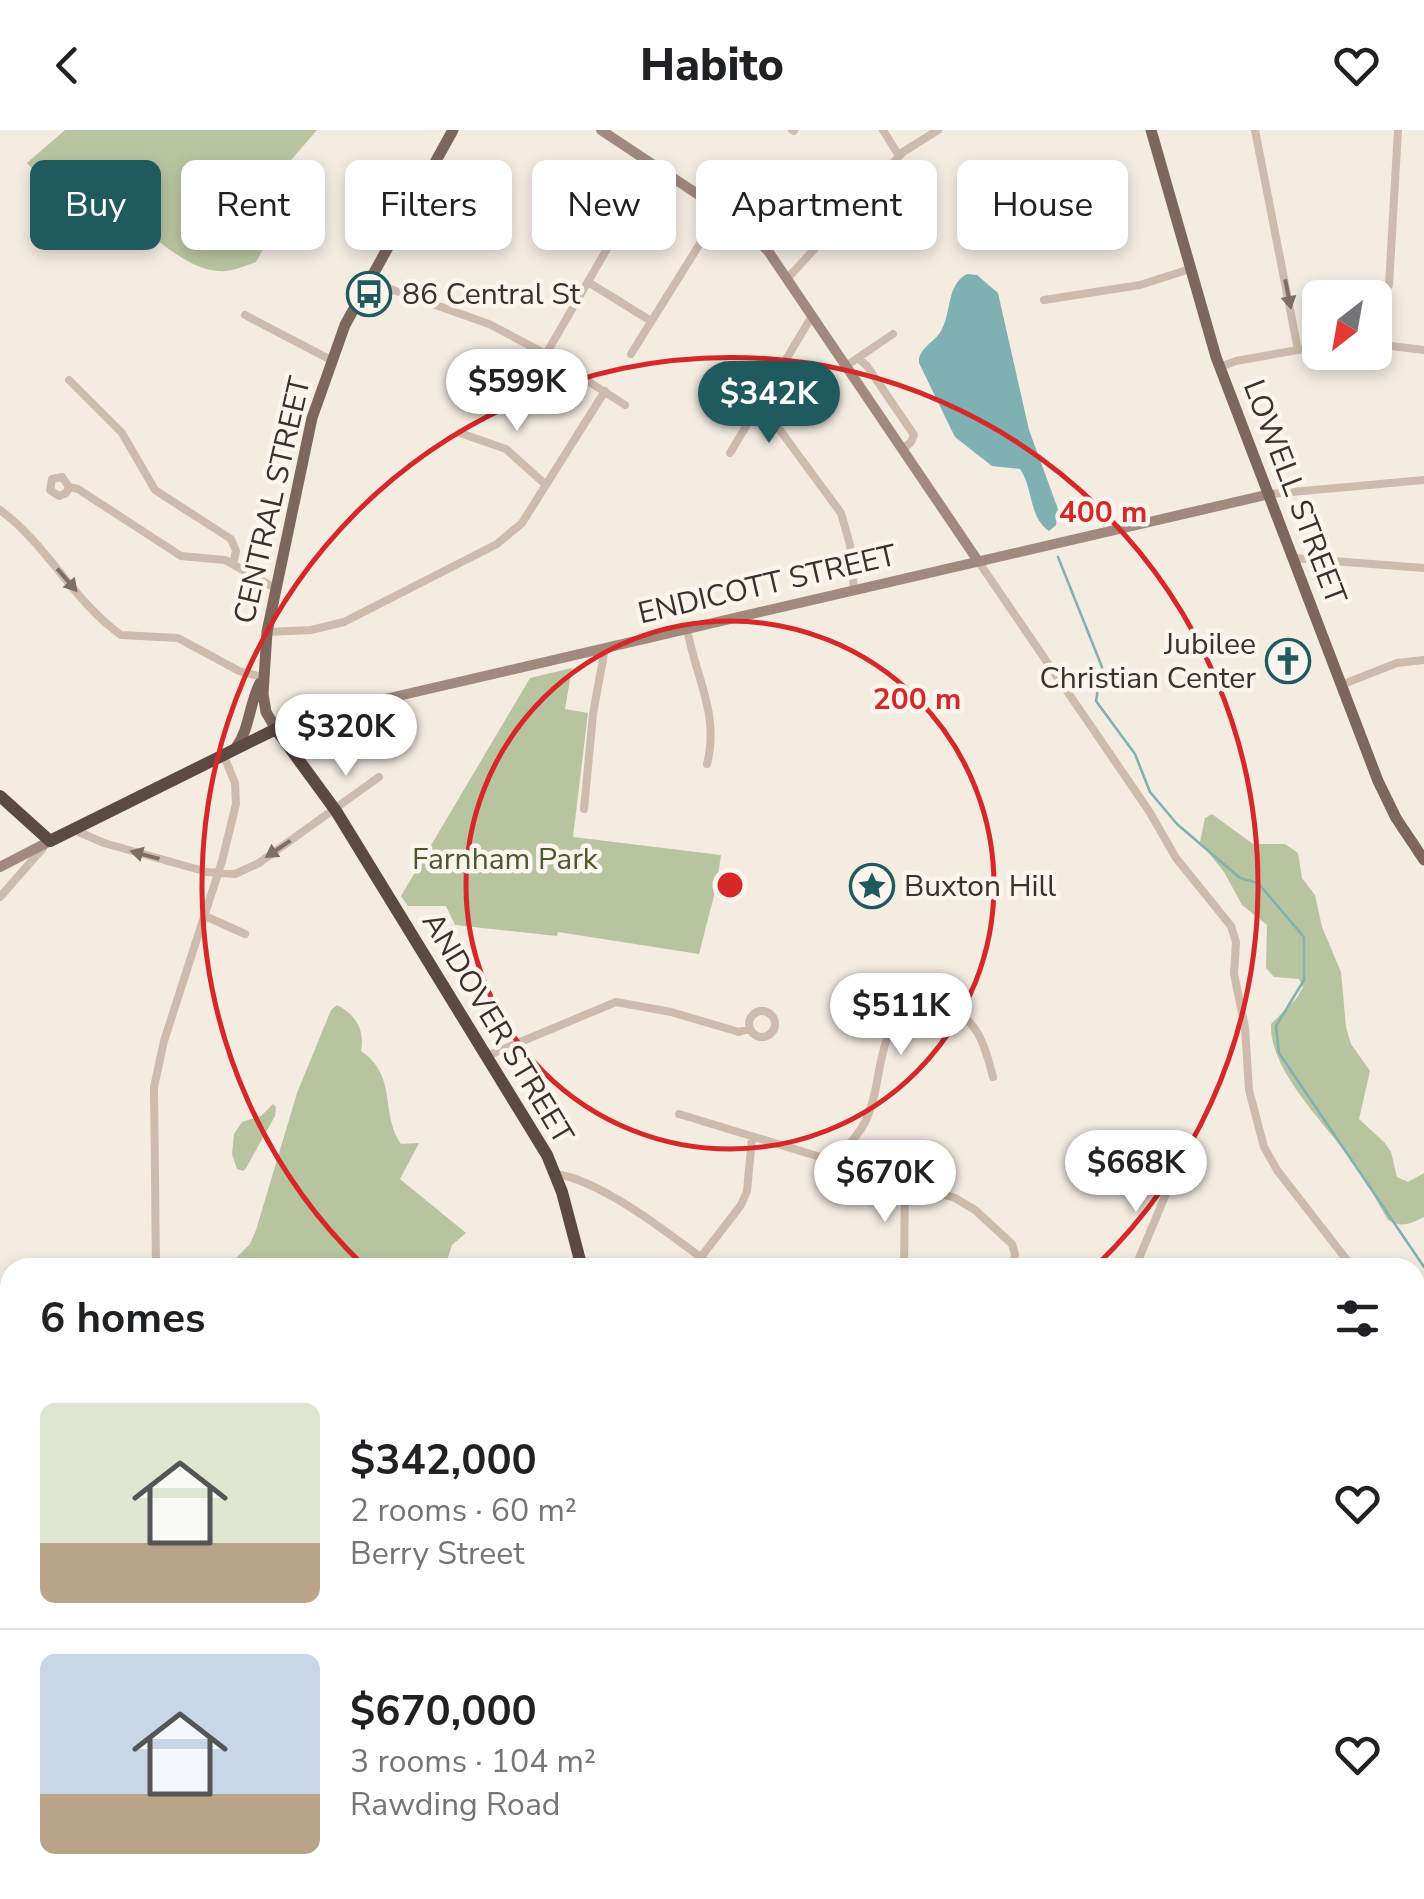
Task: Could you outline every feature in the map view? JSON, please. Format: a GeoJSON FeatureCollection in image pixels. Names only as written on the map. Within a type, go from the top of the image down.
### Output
{"type":"FeatureCollection","features":[{"type":"Feature","properties":{"kind":"highway"},"geometry":{"type":"LineString","coordinates":[[0,796],[50,841],[276,729]]}},
{"type":"Feature","properties":{"kind":"highway","name":"ANDOVER STREET"},"geometry":{"type":"LineString","coordinates":[[276,729],[336,811],[391,898],[556,1174],[579,1258]]}},
{"type":"Feature","properties":{"kind":"main road","name":"CENTRAL STREET"},"geometry":{"type":"LineString","coordinates":[[276,729],[264,704],[266,632],[302,456],[330,360],[368,282],[453,130]]}},
{"type":"Feature","properties":{"kind":"main road","name":"LOWELL STREET"},"geometry":{"type":"LineString","coordinates":[[1151,130],[1220,366],[1378,781],[1424,860]]}},
{"type":"Feature","properties":{"kind":"main road"},"geometry":{"type":"LineString","coordinates":[[230,751],[247,728],[262,678]]}},
{"type":"Feature","properties":{"kind":"street"},"geometry":{"type":"LineString","coordinates":[[601,130],[646,160]]}},
{"type":"Feature","properties":{"kind":"street"},"geometry":{"type":"LineString","coordinates":[[883,130],[900,156]]}},
{"type":"Feature","properties":{"kind":"street"},"geometry":{"type":"LineString","coordinates":[[787,279],[900,156],[938,130]]}},
{"type":"Feature","properties":{"kind":"street"},"geometry":{"type":"LineString","coordinates":[[1255,130],[1298,350]]}},
{"type":"Feature","properties":{"kind":"street"},"geometry":{"type":"LineString","coordinates":[[1389,280],[1398,130]]}},
{"type":"Feature","properties":{"kind":"street"},"geometry":{"type":"LineString","coordinates":[[631,354],[696,249]]}},
{"type":"Feature","properties":{"kind":"street"},"geometry":{"type":"LineString","coordinates":[[546,354],[606,250]]}},
{"type":"Feature","properties":{"kind":"street"},"geometry":{"type":"LineString","coordinates":[[765,250],[1132,785],[1176,858],[1232,926],[1236,942],[1234,974],[1246,1027],[1249,1090],[1264,1147],[1345,1258]]}},
{"type":"Feature","properties":{"kind":"street"},"geometry":{"type":"LineString","coordinates":[[1044,300],[1140,285],[1190,269]]}},
{"type":"Feature","properties":{"kind":"street"},"geometry":{"type":"LineString","coordinates":[[368,282],[480,320],[546,354],[626,404]]}},
{"type":"Feature","properties":{"kind":"street"},"geometry":{"type":"LineString","coordinates":[[588,282],[651,322]]}},
{"type":"Feature","properties":{"kind":"street"},"geometry":{"type":"LineString","coordinates":[[245,315],[330,360]]}},
{"type":"Feature","properties":{"kind":"street"},"geometry":{"type":"LineString","coordinates":[[730,454],[812,316]]}},
{"type":"Feature","properties":{"kind":"street"},"geometry":{"type":"LineString","coordinates":[[846,366],[893,334]]}},
{"type":"Feature","properties":{"kind":"street"},"geometry":{"type":"LineString","coordinates":[[1392,346],[1424,350]]}},
{"type":"Feature","properties":{"kind":"street"},"geometry":{"type":"LineString","coordinates":[[1220,366],[1302,349]]}},
{"type":"Feature","properties":{"kind":"street"},"geometry":{"type":"LineString","coordinates":[[858,358],[914,435],[902,450]]}},
{"type":"Feature","properties":{"kind":"street"},"geometry":{"type":"LineString","coordinates":[[69,380],[122,433],[155,490],[231,540],[236,551],[232,564]]}},
{"type":"Feature","properties":{"kind":"street"},"geometry":{"type":"LineString","coordinates":[[266,632],[311,630],[344,622],[484,551],[517,529],[605,391]]}},
{"type":"Feature","properties":{"kind":"street"},"geometry":{"type":"LineString","coordinates":[[760,403],[841,513],[848,533],[854,588]]}},
{"type":"Feature","properties":{"kind":"street"},"geometry":{"type":"LineString","coordinates":[[460,432],[506,450],[546,485]]}},
{"type":"Feature","properties":{"kind":"street"},"geometry":{"type":"LineString","coordinates":[[1270,494],[1424,480]]}},
{"type":"Feature","properties":{"kind":"street"},"geometry":{"type":"LineString","coordinates":[[69,487],[78,489],[181,556],[220,558],[275,588]]}},
{"type":"Feature","properties":{"kind":"street","name":"ENDICOTT STREET"},"geometry":{"type":"LineString","coordinates":[[276,729],[318,715],[854,588],[1270,494]]}},
{"type":"Feature","properties":{"kind":"street"},"geometry":{"type":"LineString","coordinates":[[0,510],[120,635],[178,638],[240,672],[262,678]]}},
{"type":"Feature","properties":{"kind":"street"},"geometry":{"type":"LineString","coordinates":[[1294,558],[1424,568]]}},
{"type":"Feature","properties":{"kind":"street"},"geometry":{"type":"LineString","coordinates":[[687,628],[693,662],[710,703],[708,764]]}},
{"type":"Feature","properties":{"kind":"street"},"geometry":{"type":"LineString","coordinates":[[584,809],[592,714],[605,648]]}},
{"type":"Feature","properties":{"kind":"street"},"geometry":{"type":"LineString","coordinates":[[1341,685],[1397,663],[1424,660]]}},
{"type":"Feature","properties":{"kind":"street"},"geometry":{"type":"LineString","coordinates":[[156,1258],[154,1087],[237,794],[230,751]]}},
{"type":"Feature","properties":{"kind":"street"},"geometry":{"type":"LineString","coordinates":[[74,830],[104,843],[217,874],[235,874],[251,868],[336,811],[379,777]]}},
{"type":"Feature","properties":{"kind":"street"},"geometry":{"type":"LineString","coordinates":[[1412,843],[1424,834]]}},
{"type":"Feature","properties":{"kind":"street"},"geometry":{"type":"LineString","coordinates":[[0,866],[50,841]]}},
{"type":"Feature","properties":{"kind":"street"},"geometry":{"type":"LineString","coordinates":[[0,896],[50,841]]}},
{"type":"Feature","properties":{"kind":"street"},"geometry":{"type":"LineString","coordinates":[[205,916],[245,934]]}},
{"type":"Feature","properties":{"kind":"street"},"geometry":{"type":"LineString","coordinates":[[487,1056],[616,1002],[641,1005],[738,1032],[750,1029]]}},
{"type":"Feature","properties":{"kind":"street"},"geometry":{"type":"LineString","coordinates":[[835,1162],[864,1124],[885,1043],[902,1014],[921,1007],[956,1012],[964,1017],[985,1048],[993,1077]]}},
{"type":"Feature","properties":{"kind":"street"},"geometry":{"type":"LineString","coordinates":[[679,1114],[968,1205],[1014,1249],[1013,1258]]}},
{"type":"Feature","properties":{"kind":"street"},"geometry":{"type":"LineString","coordinates":[[556,1174],[598,1190],[701,1257],[741,1205],[747,1191],[752,1138]]}},
{"type":"Feature","properties":{"kind":"street"},"geometry":{"type":"LineString","coordinates":[[1139,1258],[1173,1178]]}},
{"type":"Feature","properties":{"kind":"street"},"geometry":{"type":"LineString","coordinates":[[904,1182],[904,1258]]}},
{"type":"Feature","properties":{"kind":"green space"},"geometry":{"type":"Polygon","coordinates":[[[65,130],[317,130],[291,160],[181,160],[181,250],[263,250],[256,262],[226,271],[192,263],[161,243],[161,160],[30,160],[65,130]]]}},
{"type":"Feature","properties":{"kind":"green space","name":"Farnham Park"},"geometry":{"type":"Polygon","coordinates":[[[572,668],[565,709],[588,713],[573,837],[721,855],[699,954],[558,932],[557,936],[455,925],[446,906],[408,906],[401,896],[530,678],[572,668]]]}},
{"type":"Feature","properties":{"kind":"green space"},"geometry":{"type":"Polygon","coordinates":[[[1212,814],[1253,844],[1285,844],[1298,853],[1302,878],[1315,895],[1322,927],[1341,972],[1351,1044],[1370,1071],[1359,1119],[1391,1152],[1397,1177],[1408,1182],[1424,1173],[1424,1217],[1406,1224],[1388,1220],[1360,1172],[1302,1098],[1280,1061],[1271,1024],[1303,987],[1299,979],[1274,977],[1266,968],[1267,925],[1242,905],[1224,872],[1200,842],[1205,818],[1212,814]]]}},
{"type":"Feature","properties":{"kind":"green space"},"geometry":{"type":"Polygon","coordinates":[[[337,1005],[358,1024],[361,1051],[380,1072],[401,1144],[419,1143],[400,1179],[466,1233],[452,1245],[448,1258],[236,1258],[250,1244],[256,1230],[297,1093],[331,1010],[337,1005]]]}},
{"type":"Feature","properties":{"kind":"green space"},"geometry":{"type":"Polygon","coordinates":[[[273,1104],[275,1116],[246,1168],[237,1169],[232,1154],[234,1134],[242,1122],[261,1116],[273,1104]]]}},
{"type":"Feature","properties":{"kind":"water"},"geometry":{"type":"Polygon","coordinates":[[[967,274],[977,275],[998,293],[1029,430],[1058,509],[1056,525],[1049,531],[1034,510],[1020,469],[992,466],[955,437],[919,363],[924,349],[941,331],[952,292],[967,274]]]}},
{"type":"Feature","properties":{"kind":"waterway"},"geometry":{"type":"LineString","coordinates":[[1058,557],[1102,667],[1096,701],[1135,754],[1150,792],[1177,824],[1240,878],[1258,883],[1304,937],[1304,980],[1276,1026],[1279,1053],[1418,1258]]}},
{"type":"Feature","properties":{"kind":"place","name":"86 Central St"},"geometry":{"type":"Point","coordinates":[369,294]}},
{"type":"Feature","properties":{"kind":"place","name":"Jubilee Christian Center"},"geometry":{"type":"Point","coordinates":[1288,661]}},
{"type":"Feature","properties":{"kind":"place","name":"Buxton Hill"},"geometry":{"type":"Point","coordinates":[872,886]}}]}
